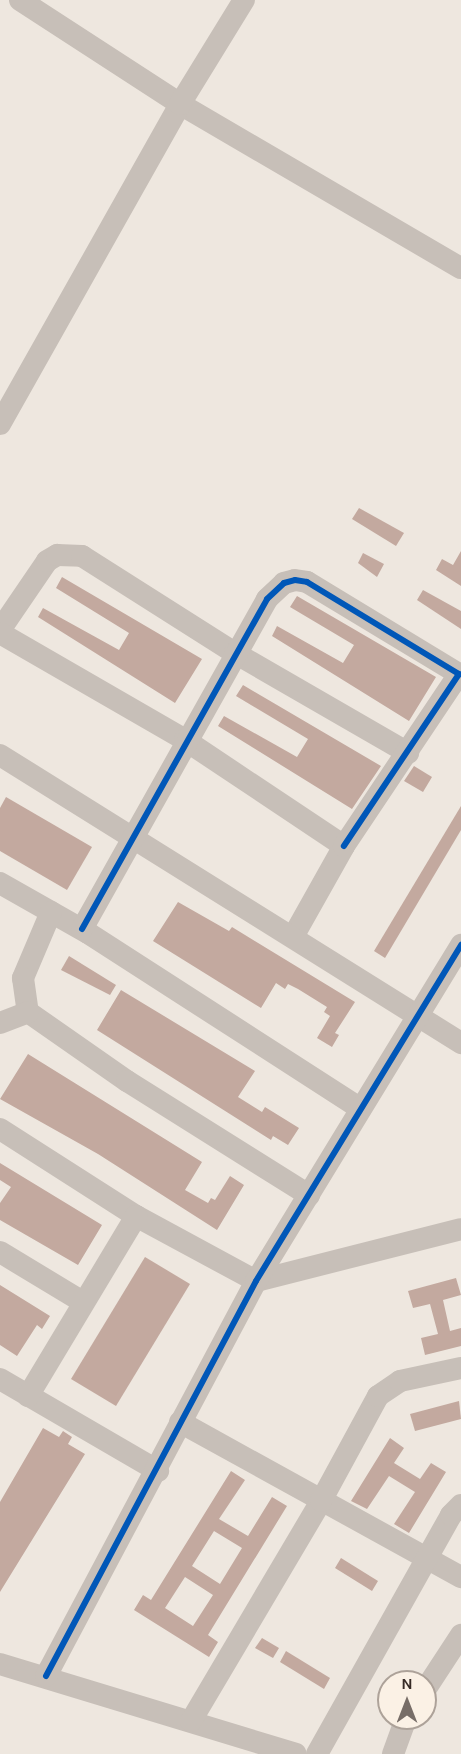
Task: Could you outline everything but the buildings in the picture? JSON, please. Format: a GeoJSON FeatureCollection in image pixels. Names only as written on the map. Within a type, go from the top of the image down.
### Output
{"type":"FeatureCollection","features":[{"type":"Feature","properties":{"kind":"street"},"geometry":{"type":"LineString","coordinates":[[20,0],[180,104],[461,268]]}},
{"type":"Feature","properties":{"kind":"street"},"geometry":{"type":"LineString","coordinates":[[0,424],[180,104],[244,0]]}},
{"type":"Feature","properties":{"kind":"street"},"geometry":{"type":"LineString","coordinates":[[344,846],[185,741],[0,632],[47,561],[71,554],[82,556],[236,653],[408,753]]}},
{"type":"Feature","properties":{"kind":"street"},"geometry":{"type":"LineString","coordinates":[[82,930],[135,838],[185,741],[267,599],[284,583],[295,580],[307,582],[460,674],[344,846],[294,935]]}},
{"type":"Feature","properties":{"kind":"street"},"geometry":{"type":"LineString","coordinates":[[0,755],[294,935],[418,1017],[461,1042]]}},
{"type":"Feature","properties":{"kind":"street"},"geometry":{"type":"LineString","coordinates":[[0,883],[82,930],[360,1108]]}},
{"type":"Feature","properties":{"kind":"street"},"geometry":{"type":"LineString","coordinates":[[51,912],[23,978],[28,1012],[127,1081],[309,1195]]}},
{"type":"Feature","properties":{"kind":"street"},"geometry":{"type":"LineString","coordinates":[[46,1676],[158,1471],[180,1422],[256,1281],[461,945]]}},
{"type":"Feature","properties":{"kind":"street"},"geometry":{"type":"LineString","coordinates":[[0,1023],[28,1012]]}},
{"type":"Feature","properties":{"kind":"street"},"geometry":{"type":"LineString","coordinates":[[0,1129],[136,1216],[256,1281],[461,1228]]}},
{"type":"Feature","properties":{"kind":"street"},"geometry":{"type":"LineString","coordinates":[[28,1396],[136,1216]]}},
{"type":"Feature","properties":{"kind":"street"},"geometry":{"type":"LineString","coordinates":[[0,1252],[83,1302]]}},
{"type":"Feature","properties":{"kind":"street"},"geometry":{"type":"LineString","coordinates":[[191,1721],[321,1501],[378,1396],[400,1381],[461,1368]]}},
{"type":"Feature","properties":{"kind":"street"},"geometry":{"type":"LineString","coordinates":[[0,1379],[158,1471]]}},
{"type":"Feature","properties":{"kind":"street"},"geometry":{"type":"LineString","coordinates":[[180,1422],[461,1577]]}},
{"type":"Feature","properties":{"kind":"street"},"geometry":{"type":"LineString","coordinates":[[316,1754],[427,1557],[461,1505]]}},
{"type":"Feature","properties":{"kind":"street"},"geometry":{"type":"LineString","coordinates":[[437,1672],[461,1636]]}},
{"type":"Feature","properties":{"kind":"street"},"geometry":{"type":"LineString","coordinates":[[0,1664],[46,1676],[296,1754]]}},
{"type":"Feature","properties":{"kind":"street"},"geometry":{"type":"LineString","coordinates":[[393,1754],[402,1730]]}},
{"type":"Feature","properties":{"kind":"cycle path"},"geometry":{"type":"LineString","coordinates":[[82,929],[267,599],[284,583],[295,580],[307,582],[459,674],[344,846]]}},
{"type":"Feature","properties":{"kind":"cycle path"},"geometry":{"type":"LineString","coordinates":[[46,1676],[256,1281],[461,945]]}}]}
